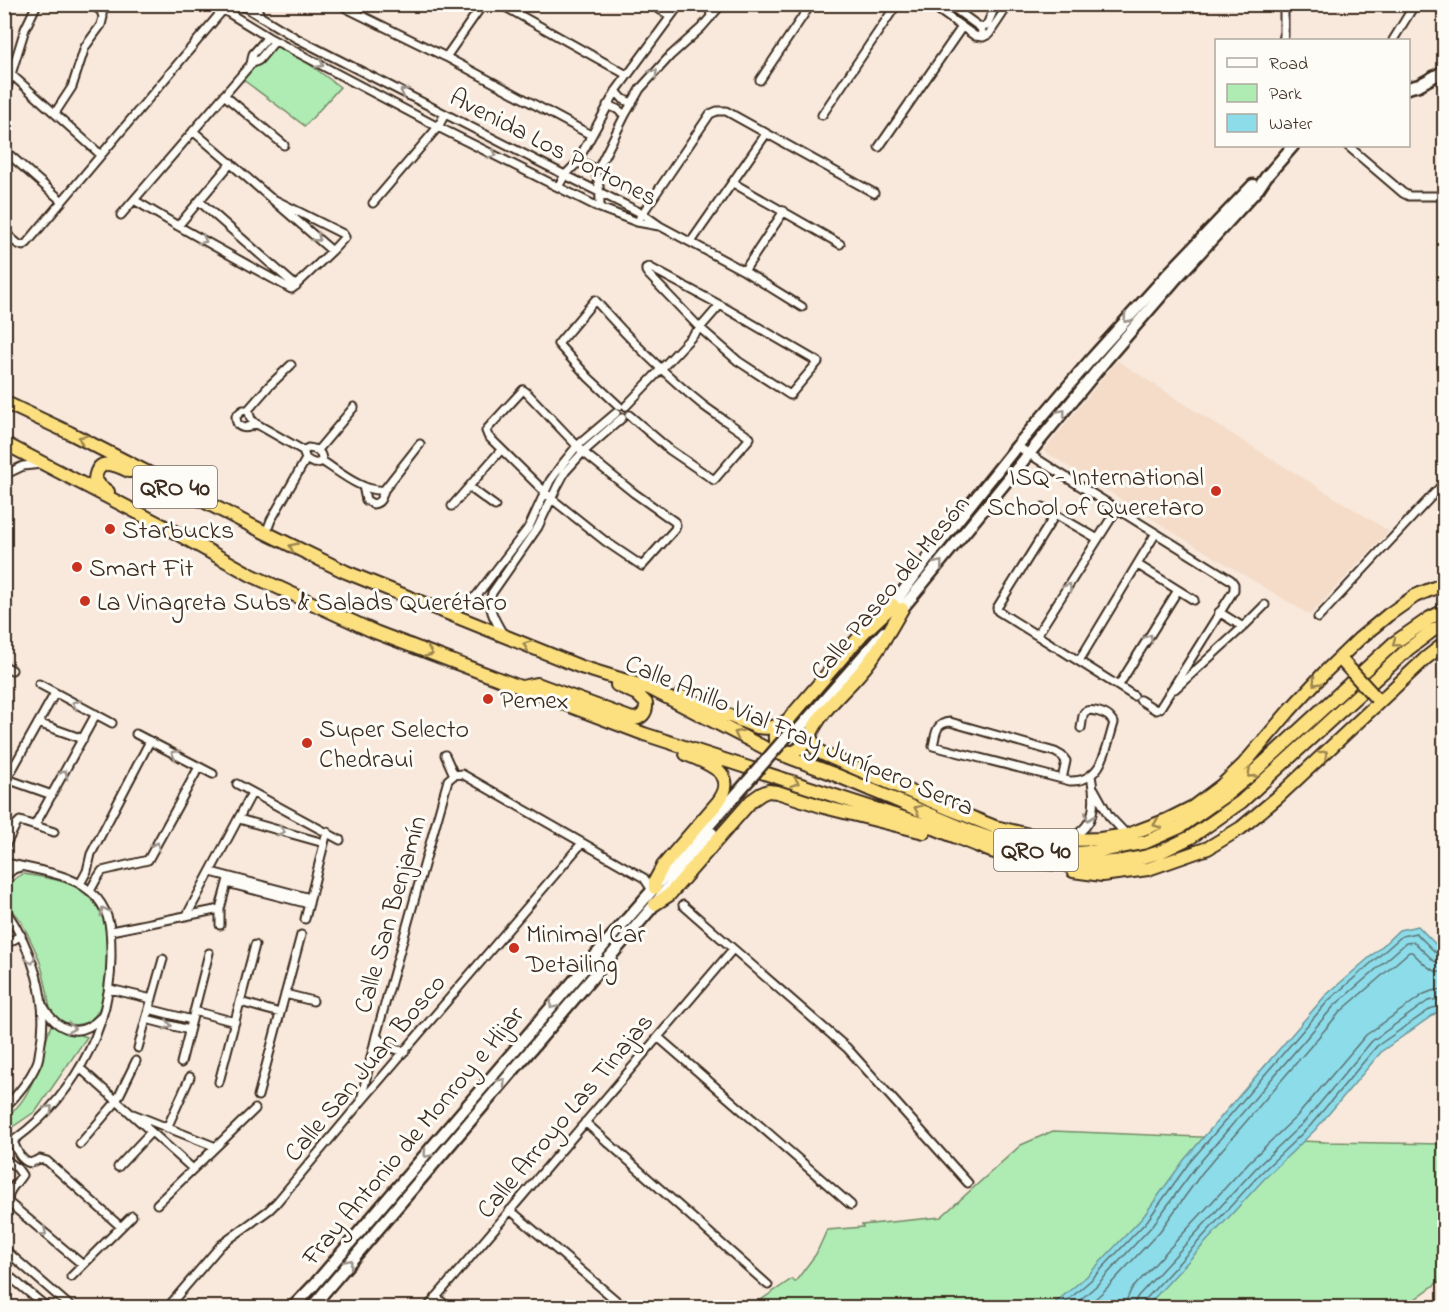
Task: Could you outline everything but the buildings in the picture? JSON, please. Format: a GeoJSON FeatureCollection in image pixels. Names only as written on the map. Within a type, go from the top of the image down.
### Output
{"type":"FeatureCollection","features":[{"type":"Feature","properties":{"kind":"highway","name":"Calle Anillo Vial Fray Junípero Serra"},"geometry":{"type":"LineString","coordinates":[[4,402],[346,572],[581,667],[649,688],[765,748],[972,832],[1015,847],[1049,852],[1078,853],[1112,849],[1146,842],[1180,827],[1227,794],[1263,764],[1394,644],[1430,618],[1444,611]]}},
{"type":"Feature","properties":{"kind":"highway","name":"Calle Anillo Vial Fray Junípero Serra"},"geometry":{"type":"LineString","coordinates":[[4,442],[251,575],[375,632],[644,734],[934,828],[1011,858],[1031,862],[1078,865],[1123,861],[1160,852],[1191,837],[1241,802],[1407,650],[1444,625]]}},
{"type":"Feature","properties":{"kind":"highway"},"geometry":{"type":"LineString","coordinates":[[171,530],[143,510],[100,486],[95,479],[97,470],[102,464],[114,465],[173,493],[190,495]]}},
{"type":"Feature","properties":{"kind":"highway"},"geometry":{"type":"LineString","coordinates":[[810,736],[815,748],[823,754],[995,826],[1042,838],[1071,840],[1127,835],[1167,820],[1193,807],[1221,786],[1244,764],[1289,711],[1342,661],[1359,639],[1415,596],[1444,584]]}},
{"type":"Feature","properties":{"kind":"highway"},"geometry":{"type":"LineString","coordinates":[[785,733],[788,720],[863,633],[897,607]]}},
{"type":"Feature","properties":{"kind":"highway"},"geometry":{"type":"LineString","coordinates":[[785,733],[775,736],[775,742],[780,748],[787,752],[794,752],[802,746],[819,720],[877,651],[897,607]]}},
{"type":"Feature","properties":{"kind":"highway"},"geometry":{"type":"LineString","coordinates":[[1031,862],[1061,870],[1102,875],[1148,869],[1208,848],[1241,828],[1278,797],[1378,699],[1444,644]]}},
{"type":"Feature","properties":{"kind":"highway"},"geometry":{"type":"LineString","coordinates":[[1342,661],[1378,699]]}},
{"type":"Feature","properties":{"kind":"highway"},"geometry":{"type":"LineString","coordinates":[[522,687],[537,684],[632,719],[644,713],[646,703],[637,694],[597,677],[581,667]]}},
{"type":"Feature","properties":{"kind":"highway"},"geometry":{"type":"LineString","coordinates":[[649,688],[673,693],[758,727],[785,733]]}},
{"type":"Feature","properties":{"kind":"highway"},"geometry":{"type":"LineString","coordinates":[[644,734],[712,765],[722,774],[726,784],[725,791],[718,802],[663,866],[655,881],[658,888]]}},
{"type":"Feature","properties":{"kind":"highway"},"geometry":{"type":"LineString","coordinates":[[831,773],[914,792]]}},
{"type":"Feature","properties":{"kind":"highway"},"geometry":{"type":"LineString","coordinates":[[655,904],[669,895],[751,801],[768,792],[777,792],[846,813],[975,844]]}},
{"type":"Feature","properties":{"kind":"main road"},"geometry":{"type":"LineString","coordinates":[[1410,87],[1444,71]]}},
{"type":"Feature","properties":{"kind":"main road","name":"Calle Paseo del Mesón"},"geometry":{"type":"LineString","coordinates":[[897,607],[1017,446],[1092,358],[1258,189],[1292,147]]}},
{"type":"Feature","properties":{"kind":"main road","name":"Calle Paseo del Mesón"},"geometry":{"type":"LineString","coordinates":[[897,607],[1029,453],[1170,279]]}},
{"type":"Feature","properties":{"kind":"main road"},"geometry":{"type":"LineString","coordinates":[[658,888],[750,782],[785,733]]}},
{"type":"Feature","properties":{"kind":"main road","name":"Fray Antonio de Monroy e Hijar"},"geometry":{"type":"LineString","coordinates":[[292,1308],[655,904],[658,888]]}},
{"type":"Feature","properties":{"kind":"main road","name":"Fray Antonio de Monroy e Hijar"},"geometry":{"type":"LineString","coordinates":[[312,1308],[474,1107],[658,888]]}},
{"type":"Feature","properties":{"kind":"main road"},"geometry":{"type":"LineString","coordinates":[[314,1286],[323,1294]]}},
{"type":"Feature","properties":{"kind":"street"},"geometry":{"type":"LineString","coordinates":[[4,97],[25,28],[37,4]]}},
{"type":"Feature","properties":{"kind":"street"},"geometry":{"type":"LineString","coordinates":[[55,113],[72,87],[85,47],[103,17],[101,12],[91,4]]}},
{"type":"Feature","properties":{"kind":"street","name":"Avenida Los Portones"},"geometry":{"type":"LineString","coordinates":[[214,4],[276,41],[438,127],[600,208],[637,222],[660,226]]}},
{"type":"Feature","properties":{"kind":"street","name":"Avenida Los Portones"},"geometry":{"type":"LineString","coordinates":[[240,4],[296,38],[643,214],[660,226]]}},
{"type":"Feature","properties":{"kind":"street"},"geometry":{"type":"LineString","coordinates":[[256,4],[260,16]]}},
{"type":"Feature","properties":{"kind":"street"},"geometry":{"type":"LineString","coordinates":[[446,57],[483,4]]}},
{"type":"Feature","properties":{"kind":"street"},"geometry":{"type":"LineString","coordinates":[[500,4],[627,75]]}},
{"type":"Feature","properties":{"kind":"street"},"geometry":{"type":"LineString","coordinates":[[650,4],[671,16]]}},
{"type":"Feature","properties":{"kind":"street"},"geometry":{"type":"LineString","coordinates":[[558,187],[565,175],[576,164],[607,105],[627,75],[680,4]]}},
{"type":"Feature","properties":{"kind":"street"},"geometry":{"type":"LineString","coordinates":[[707,4],[711,17]]}},
{"type":"Feature","properties":{"kind":"street"},"geometry":{"type":"LineString","coordinates":[[596,173],[631,103],[648,80],[722,4]]}},
{"type":"Feature","properties":{"kind":"street"},"geometry":{"type":"LineString","coordinates":[[760,80],[811,4]]}},
{"type":"Feature","properties":{"kind":"street"},"geometry":{"type":"LineString","coordinates":[[822,115],[897,4]]}},
{"type":"Feature","properties":{"kind":"street"},"geometry":{"type":"LineString","coordinates":[[930,4],[975,36],[983,37],[989,34],[1009,4]]}},
{"type":"Feature","properties":{"kind":"street"},"geometry":{"type":"LineString","coordinates":[[948,4],[981,28],[983,37]]}},
{"type":"Feature","properties":{"kind":"street"},"geometry":{"type":"LineString","coordinates":[[981,28],[987,26],[996,4]]}},
{"type":"Feature","properties":{"kind":"street"},"geometry":{"type":"LineString","coordinates":[[1283,39],[1284,4]]}},
{"type":"Feature","properties":{"kind":"street"},"geometry":{"type":"LineString","coordinates":[[1394,39],[1414,4]]}},
{"type":"Feature","properties":{"kind":"street"},"geometry":{"type":"LineString","coordinates":[[346,8],[446,57],[591,135]]}},
{"type":"Feature","properties":{"kind":"street"},"geometry":{"type":"LineString","coordinates":[[4,232],[18,244],[23,246],[27,243],[223,10]]}},
{"type":"Feature","properties":{"kind":"street"},"geometry":{"type":"LineString","coordinates":[[879,147],[962,27]]}},
{"type":"Feature","properties":{"kind":"street"},"geometry":{"type":"LineString","coordinates":[[251,64],[253,54],[268,36]]}},
{"type":"Feature","properties":{"kind":"street"},"geometry":{"type":"LineString","coordinates":[[290,48],[296,38]]}},
{"type":"Feature","properties":{"kind":"street"},"geometry":{"type":"LineString","coordinates":[[121,216],[224,94],[276,41]]}},
{"type":"Feature","properties":{"kind":"street"},"geometry":{"type":"LineString","coordinates":[[12,75],[101,155]]}},
{"type":"Feature","properties":{"kind":"street"},"geometry":{"type":"LineString","coordinates":[[616,92],[622,99],[631,103]]}},
{"type":"Feature","properties":{"kind":"street"},"geometry":{"type":"LineString","coordinates":[[224,94],[284,145]]}},
{"type":"Feature","properties":{"kind":"street"},"geometry":{"type":"LineString","coordinates":[[607,105],[625,115]]}},
{"type":"Feature","properties":{"kind":"street"},"geometry":{"type":"LineString","coordinates":[[637,222],[710,114],[717,111],[726,111],[873,194]]}},
{"type":"Feature","properties":{"kind":"street"},"geometry":{"type":"LineString","coordinates":[[373,203],[438,127],[445,114]]}},
{"type":"Feature","properties":{"kind":"street"},"geometry":{"type":"LineString","coordinates":[[193,131],[332,251]]}},
{"type":"Feature","properties":{"kind":"street"},"geometry":{"type":"LineString","coordinates":[[691,242],[766,134]]}},
{"type":"Feature","properties":{"kind":"street"},"geometry":{"type":"LineString","coordinates":[[1349,147],[1403,193],[1409,196],[1444,196]]}},
{"type":"Feature","properties":{"kind":"street"},"geometry":{"type":"LineString","coordinates":[[4,150],[62,201]]}},
{"type":"Feature","properties":{"kind":"street"},"geometry":{"type":"LineString","coordinates":[[178,226],[231,164]]}},
{"type":"Feature","properties":{"kind":"street"},"geometry":{"type":"LineString","coordinates":[[576,164],[586,164],[596,173],[600,208]]}},
{"type":"Feature","properties":{"kind":"street"},"geometry":{"type":"LineString","coordinates":[[733,183],[840,244]]}},
{"type":"Feature","properties":{"kind":"street"},"geometry":{"type":"LineString","coordinates":[[134,200],[291,288],[296,286],[345,237],[271,198]]}},
{"type":"Feature","properties":{"kind":"street"},"geometry":{"type":"LineString","coordinates":[[199,201],[296,286]]}},
{"type":"Feature","properties":{"kind":"street"},"geometry":{"type":"LineString","coordinates":[[744,271],[784,211]]}},
{"type":"Feature","properties":{"kind":"street"},"geometry":{"type":"LineString","coordinates":[[660,226],[744,271],[802,307]]}},
{"type":"Feature","properties":{"kind":"street"},"geometry":{"type":"LineString","coordinates":[[646,268],[653,269],[720,305],[818,362],[790,394],[738,361],[700,328],[648,274],[646,268]]}},
{"type":"Feature","properties":{"kind":"street"},"geometry":{"type":"LineString","coordinates":[[595,300],[661,369],[706,407],[750,438],[714,480],[670,450],[622,412],[558,344],[595,300]]}},
{"type":"Feature","properties":{"kind":"street"},"geometry":{"type":"LineString","coordinates":[[505,636],[493,615],[490,602],[492,593],[529,527],[550,481],[580,449],[622,412],[720,305]]}},
{"type":"Feature","properties":{"kind":"street"},"geometry":{"type":"LineString","coordinates":[[255,423],[242,428],[236,421],[236,416],[243,410],[248,410],[291,365]]}},
{"type":"Feature","properties":{"kind":"street"},"geometry":{"type":"LineString","coordinates":[[523,390],[580,449],[634,493],[675,522],[675,528],[644,564],[639,566],[552,499],[501,450],[486,431],[523,390]]}},
{"type":"Feature","properties":{"kind":"street"},"geometry":{"type":"LineString","coordinates":[[318,450],[354,407]]}},
{"type":"Feature","properties":{"kind":"street"},"geometry":{"type":"LineString","coordinates":[[248,410],[255,423],[304,451],[308,464]]}},
{"type":"Feature","properties":{"kind":"street"},"geometry":{"type":"LineString","coordinates":[[363,486],[365,498],[370,503],[375,504],[380,501],[384,490],[420,444]]}},
{"type":"Feature","properties":{"kind":"street"},"geometry":{"type":"LineString","coordinates":[[1017,446],[1234,584],[1234,590],[1158,710],[998,611],[997,608],[1055,515]]}},
{"type":"Feature","properties":{"kind":"street"},"geometry":{"type":"LineString","coordinates":[[304,451],[308,448],[318,450],[322,456],[322,462]]}},
{"type":"Feature","properties":{"kind":"street"},"geometry":{"type":"LineString","coordinates":[[446,613],[477,595],[538,528],[565,472],[580,449]]}},
{"type":"Feature","properties":{"kind":"street"},"geometry":{"type":"LineString","coordinates":[[452,506],[501,450]]}},
{"type":"Feature","properties":{"kind":"street"},"geometry":{"type":"LineString","coordinates":[[266,533],[271,520],[308,464],[322,462],[363,486],[374,490],[384,490]]}},
{"type":"Feature","properties":{"kind":"street"},"geometry":{"type":"LineString","coordinates":[[4,475],[23,466],[43,463]]}},
{"type":"Feature","properties":{"kind":"street"},"geometry":{"type":"LineString","coordinates":[[1318,618],[1444,483]]}},
{"type":"Feature","properties":{"kind":"street"},"geometry":{"type":"LineString","coordinates":[[469,487],[495,506]]}},
{"type":"Feature","properties":{"kind":"street"},"geometry":{"type":"LineString","coordinates":[[1043,507],[1098,539]]}},
{"type":"Feature","properties":{"kind":"street"},"geometry":{"type":"LineString","coordinates":[[1037,635],[1117,509]]}},
{"type":"Feature","properties":{"kind":"street"},"geometry":{"type":"LineString","coordinates":[[1079,661],[1156,533]]}},
{"type":"Feature","properties":{"kind":"street"},"geometry":{"type":"LineString","coordinates":[[1138,565],[1194,600]]}},
{"type":"Feature","properties":{"kind":"street"},"geometry":{"type":"LineString","coordinates":[[1119,685],[1178,590]]}},
{"type":"Feature","properties":{"kind":"street"},"geometry":{"type":"LineString","coordinates":[[477,595],[490,602]]}},
{"type":"Feature","properties":{"kind":"street"},"geometry":{"type":"LineString","coordinates":[[1169,695],[1243,627],[1264,604]]}},
{"type":"Feature","properties":{"kind":"street"},"geometry":{"type":"LineString","coordinates":[[1219,612],[1243,627]]}},
{"type":"Feature","properties":{"kind":"street"},"geometry":{"type":"LineString","coordinates":[[39,684],[112,723]]}},
{"type":"Feature","properties":{"kind":"street"},"geometry":{"type":"LineString","coordinates":[[52,795],[6,782],[55,693]]}},
{"type":"Feature","properties":{"kind":"street"},"geometry":{"type":"LineString","coordinates":[[1062,779],[1066,761],[1056,752],[950,722],[938,727],[933,746],[1062,779],[1079,781],[1091,776],[1100,767],[1114,723],[1105,714],[1090,710],[1084,713],[1081,728]]}},
{"type":"Feature","properties":{"kind":"street"},"geometry":{"type":"LineString","coordinates":[[35,825],[96,714]]}},
{"type":"Feature","properties":{"kind":"street"},"geometry":{"type":"LineString","coordinates":[[38,723],[83,739]]}},
{"type":"Feature","properties":{"kind":"street"},"geometry":{"type":"LineString","coordinates":[[136,734],[213,774]]}},
{"type":"Feature","properties":{"kind":"street"},"geometry":{"type":"LineString","coordinates":[[80,884],[91,854],[150,741]]}},
{"type":"Feature","properties":{"kind":"street"},"geometry":{"type":"LineString","coordinates":[[445,755],[454,775],[462,774],[658,888]]}},
{"type":"Feature","properties":{"kind":"street"},"geometry":{"type":"LineString","coordinates":[[90,891],[102,871],[148,860],[200,767]]}},
{"type":"Feature","properties":{"kind":"street","name":"Calle San Benjamín"},"geometry":{"type":"LineString","coordinates":[[360,1103],[376,1036],[448,780],[454,775]]}},
{"type":"Feature","properties":{"kind":"street"},"geometry":{"type":"LineString","coordinates":[[1091,776],[1094,789],[1109,816],[1127,835]]}},
{"type":"Feature","properties":{"kind":"street"},"geometry":{"type":"LineString","coordinates":[[237,784],[340,840]]}},
{"type":"Feature","properties":{"kind":"street"},"geometry":{"type":"LineString","coordinates":[[1071,840],[1087,825],[1090,819],[1094,789]]}},
{"type":"Feature","properties":{"kind":"street"},"geometry":{"type":"LineString","coordinates":[[187,915],[252,793]]}},
{"type":"Feature","properties":{"kind":"street"},"geometry":{"type":"LineString","coordinates":[[239,819],[324,843]]}},
{"type":"Feature","properties":{"kind":"street"},"geometry":{"type":"LineString","coordinates":[[4,848],[18,823],[35,825],[54,832]]}},
{"type":"Feature","properties":{"kind":"street"},"geometry":{"type":"LineString","coordinates":[[305,919],[327,832]]}},
{"type":"Feature","properties":{"kind":"street","name":"Calle San Juan Bosco"},"geometry":{"type":"LineString","coordinates":[[167,1308],[221,1245],[277,1202],[582,843]]}},
{"type":"Feature","properties":{"kind":"street"},"geometry":{"type":"LineString","coordinates":[[4,862],[69,878],[80,884],[96,897],[107,912],[111,931],[110,989],[104,1014],[81,1069],[51,1107],[4,1147]]}},
{"type":"Feature","properties":{"kind":"street"},"geometry":{"type":"LineString","coordinates":[[4,877],[14,869],[21,867]]}},
{"type":"Feature","properties":{"kind":"street"},"geometry":{"type":"LineString","coordinates":[[211,872],[228,880],[309,901]]}},
{"type":"Feature","properties":{"kind":"street"},"geometry":{"type":"LineString","coordinates":[[220,926],[220,909],[228,880]]}},
{"type":"Feature","properties":{"kind":"street"},"geometry":{"type":"LineString","coordinates":[[683,905],[847,1048],[968,1183]]}},
{"type":"Feature","properties":{"kind":"street"},"geometry":{"type":"LineString","coordinates":[[4,908],[21,935],[36,975],[43,1005],[43,1037],[38,1063],[12,1101],[4,1108]]}},
{"type":"Feature","properties":{"kind":"street"},"geometry":{"type":"LineString","coordinates":[[111,931],[220,909]]}},
{"type":"Feature","properties":{"kind":"street"},"geometry":{"type":"LineString","coordinates":[[4,946],[21,935]]}},
{"type":"Feature","properties":{"kind":"street"},"geometry":{"type":"LineString","coordinates":[[258,1096],[301,935]]}},
{"type":"Feature","properties":{"kind":"street"},"geometry":{"type":"LineString","coordinates":[[219,1082],[255,945]]}},
{"type":"Feature","properties":{"kind":"street","name":"Calle Arroyo Las Tinajas"},"geometry":{"type":"LineString","coordinates":[[427,1308],[733,949]]}},
{"type":"Feature","properties":{"kind":"street"},"geometry":{"type":"LineString","coordinates":[[181,1063],[209,953]]}},
{"type":"Feature","properties":{"kind":"street"},"geometry":{"type":"LineString","coordinates":[[138,1048],[163,959]]}},
{"type":"Feature","properties":{"kind":"street"},"geometry":{"type":"LineString","coordinates":[[110,989],[152,999]]}},
{"type":"Feature","properties":{"kind":"street"},"geometry":{"type":"LineString","coordinates":[[285,994],[313,1001]]}},
{"type":"Feature","properties":{"kind":"street"},"geometry":{"type":"LineString","coordinates":[[240,1002],[280,1013]]}},
{"type":"Feature","properties":{"kind":"street"},"geometry":{"type":"LineString","coordinates":[[43,1005],[50,1018],[60,1026],[73,1030],[84,1029],[94,1024],[104,1014]]}},
{"type":"Feature","properties":{"kind":"street"},"geometry":{"type":"LineString","coordinates":[[149,1009],[192,1020]]}},
{"type":"Feature","properties":{"kind":"street"},"geometry":{"type":"LineString","coordinates":[[194,1011],[235,1022]]}},
{"type":"Feature","properties":{"kind":"street"},"geometry":{"type":"LineString","coordinates":[[146,1019],[189,1030]]}},
{"type":"Feature","properties":{"kind":"street"},"geometry":{"type":"LineString","coordinates":[[376,1036],[388,1047],[405,1051]]}},
{"type":"Feature","properties":{"kind":"street"},"geometry":{"type":"LineString","coordinates":[[658,1037],[851,1205]]}},
{"type":"Feature","properties":{"kind":"street"},"geometry":{"type":"LineString","coordinates":[[80,1144],[116,1102],[136,1061]]}},
{"type":"Feature","properties":{"kind":"street"},"geometry":{"type":"LineString","coordinates":[[81,1069],[193,1169]]}},
{"type":"Feature","properties":{"kind":"street"},"geometry":{"type":"LineString","coordinates":[[167,1128],[190,1077]]}},
{"type":"Feature","properties":{"kind":"street"},"geometry":{"type":"LineString","coordinates":[[157,1204],[255,1109]]}},
{"type":"Feature","properties":{"kind":"street"},"geometry":{"type":"LineString","coordinates":[[128,1112],[216,1147]]}},
{"type":"Feature","properties":{"kind":"street"},"geometry":{"type":"LineString","coordinates":[[585,1122],[768,1285]]}},
{"type":"Feature","properties":{"kind":"street"},"geometry":{"type":"LineString","coordinates":[[118,1167],[150,1133]]}},
{"type":"Feature","properties":{"kind":"street"},"geometry":{"type":"LineString","coordinates":[[13,1141],[19,1155],[28,1163],[40,1159],[47,1161],[121,1227]]}},
{"type":"Feature","properties":{"kind":"street"},"geometry":{"type":"LineString","coordinates":[[19,1155],[8,1161],[21,1173],[21,1177],[6,1196],[9,1203],[83,1265]]}},
{"type":"Feature","properties":{"kind":"street"},"geometry":{"type":"LineString","coordinates":[[510,1210],[625,1308]]}},
{"type":"Feature","properties":{"kind":"street"},"geometry":{"type":"LineString","coordinates":[[71,1277],[132,1216]]}},
{"type":"Feature","properties":{"kind":"street"},"geometry":{"type":"LineString","coordinates":[[4,1249],[72,1308]]}},
{"type":"Feature","properties":{"kind":"street"},"geometry":{"type":"LineString","coordinates":[[4,1272],[48,1308]]}},
{"type":"Feature","properties":{"kind":"street"},"geometry":{"type":"LineString","coordinates":[[436,1297],[449,1308]]}},
{"type":"Feature","properties":{"kind":"shaded area","name":"ISQ - International School of Queretaro"},"geometry":{"type":"Polygon","coordinates":[[[1117,360],[1389,531],[1310,615],[1044,451],[1117,360]]]}},
{"type":"Feature","properties":{"kind":"green space"},"geometry":{"type":"Polygon","coordinates":[[[277,40],[340,87],[305,126],[242,79],[277,40]]]}},
{"type":"Feature","properties":{"kind":"green space"},"geometry":{"type":"Polygon","coordinates":[[[23,874],[58,880],[76,887],[96,904],[101,915],[108,950],[105,988],[98,1010],[92,1019],[86,1022],[75,1025],[67,1023],[55,1016],[50,1008],[39,958],[7,898],[8,886],[23,874]]]}},
{"type":"Feature","properties":{"kind":"green space"},"geometry":{"type":"Polygon","coordinates":[[[51,1025],[87,1037],[36,1111],[5,1132],[5,1117],[15,1110],[29,1089],[51,1025]]]}},
{"type":"Feature","properties":{"kind":"green space"},"geometry":{"type":"Polygon","coordinates":[[[1053,1131],[1325,1142],[1444,1144],[1444,1278],[1404,1307],[749,1308],[792,1279],[795,1282],[816,1254],[827,1230],[941,1217],[1021,1145],[1053,1131]]]}},
{"type":"Feature","properties":{"kind":"water"},"geometry":{"type":"Polygon","coordinates":[[[1418,926],[1444,953],[1444,1011],[1436,1013],[1382,1051],[1315,1130],[1265,1178],[1146,1307],[1050,1307],[1087,1276],[1143,1217],[1184,1160],[1325,996],[1399,930],[1418,926]]]}},
{"type":"Feature","properties":{"kind":"place","name":"ISQ - International School of Queretaro"},"geometry":{"type":"Point","coordinates":[1216,491]}},
{"type":"Feature","properties":{"kind":"place","name":"Starbucks"},"geometry":{"type":"Point","coordinates":[110,529]}},
{"type":"Feature","properties":{"kind":"place","name":"Smart Fit"},"geometry":{"type":"Point","coordinates":[77,567]}},
{"type":"Feature","properties":{"kind":"place","name":"La Vinagreta Subs & Salads Querétaro"},"geometry":{"type":"Point","coordinates":[85,601]}},
{"type":"Feature","properties":{"kind":"place","name":"Pemex"},"geometry":{"type":"Point","coordinates":[488,699]}},
{"type":"Feature","properties":{"kind":"place","name":"Super Selecto Chedraui"},"geometry":{"type":"Point","coordinates":[307,743]}},
{"type":"Feature","properties":{"kind":"place","name":"Minimal Car Detailing"},"geometry":{"type":"Point","coordinates":[514,948]}}]}
